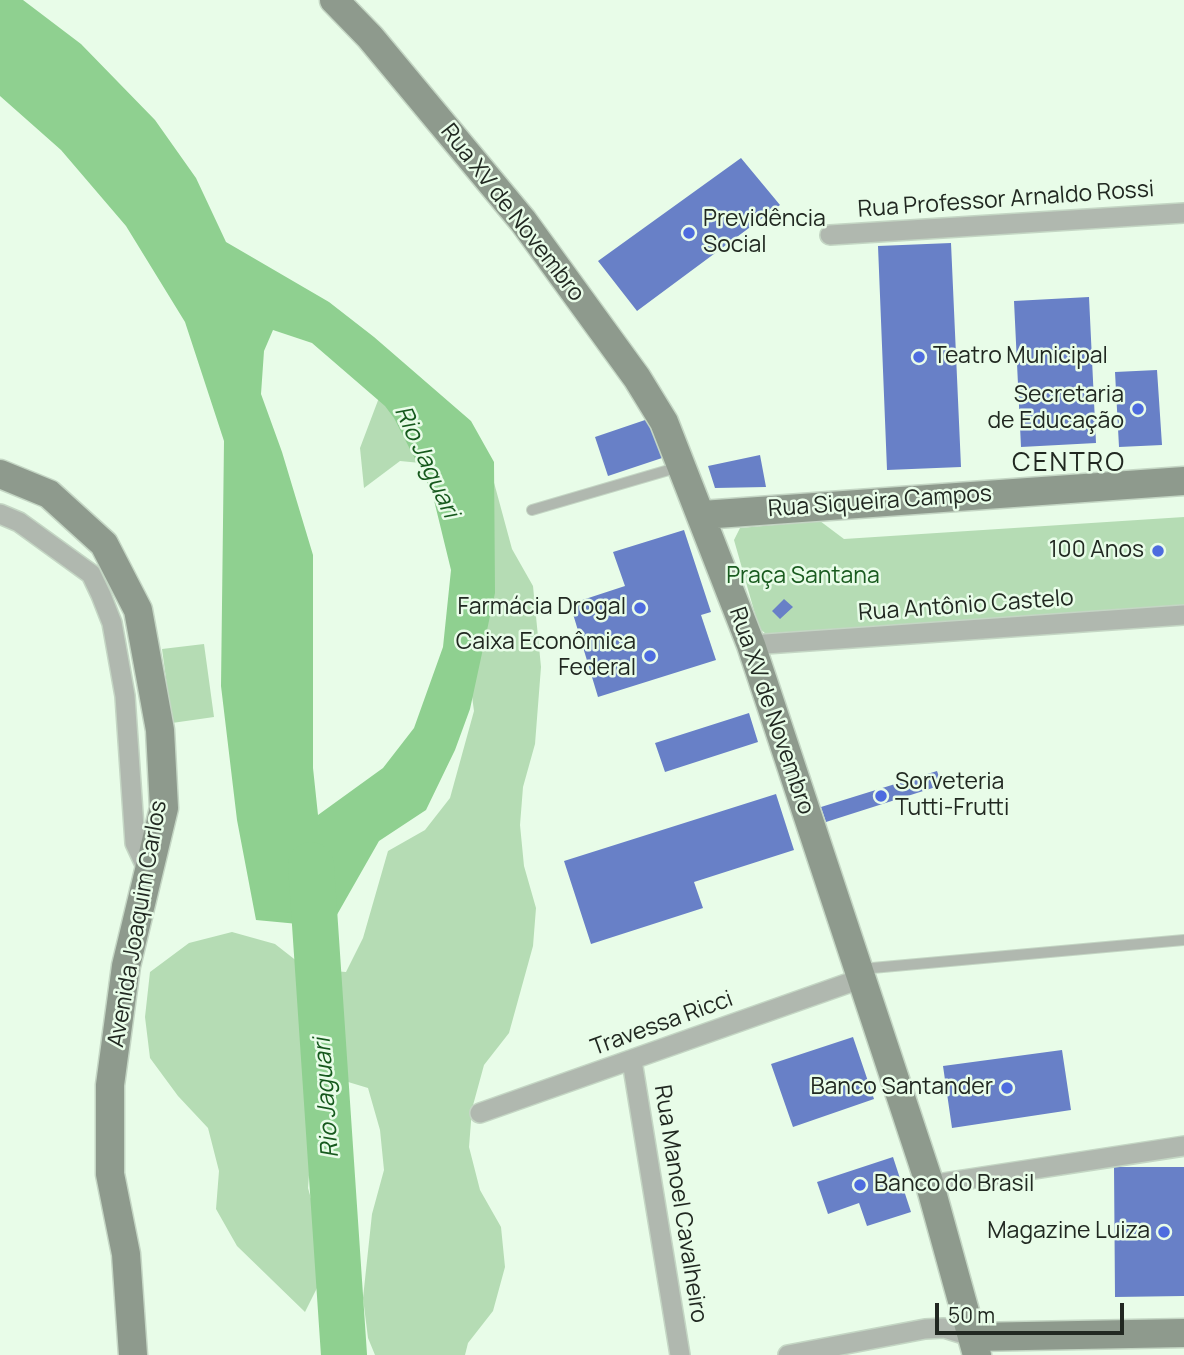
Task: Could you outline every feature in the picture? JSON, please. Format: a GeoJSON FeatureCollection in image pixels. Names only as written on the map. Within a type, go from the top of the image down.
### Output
{"type":"FeatureCollection","features":[{"type":"Feature","properties":{"kind":"main road","name":"Rua XV de Novembro"},"geometry":{"type":"LineString","coordinates":[[334,0],[370,37],[523,222],[637,378],[664,422],[702,514],[751,646],[930,1185],[975,1346]]}},
{"type":"Feature","properties":{"kind":"main road","name":"Avenida Joaquim Carlos"},"geometry":{"type":"LineString","coordinates":[[0,474],[49,494],[104,544],[138,610],[160,730],[164,808],[126,965],[110,1085],[110,1174],[126,1254],[133,1355]]}},
{"type":"Feature","properties":{"kind":"main road","name":"Rua Siqueira Campos"},"geometry":{"type":"LineString","coordinates":[[702,514],[1184,481]]}},
{"type":"Feature","properties":{"kind":"main road"},"geometry":{"type":"LineString","coordinates":[[975,1346],[1184,1333]]}},
{"type":"Feature","properties":{"kind":"street","name":"Rua Professor Arnaldo Rossi"},"geometry":{"type":"LineString","coordinates":[[830,235],[1184,213]]}},
{"type":"Feature","properties":{"kind":"street"},"geometry":{"type":"LineString","coordinates":[[0,514],[19,522],[90,574],[101,595],[111,623],[125,696],[135,843],[150,874]]}},
{"type":"Feature","properties":{"kind":"street","name":"Rua Antônio Castelo"},"geometry":{"type":"LineString","coordinates":[[751,646],[1184,615]]}},
{"type":"Feature","properties":{"kind":"street","name":"Travessa Ricci"},"geometry":{"type":"LineString","coordinates":[[480,1114],[632,1061],[859,974]]}},
{"type":"Feature","properties":{"kind":"street","name":"Rua Manoel Cavalheiro"},"geometry":{"type":"LineString","coordinates":[[632,1061],[680,1355]]}},
{"type":"Feature","properties":{"kind":"street"},"geometry":{"type":"LineString","coordinates":[[930,1185],[1184,1146]]}},
{"type":"Feature","properties":{"kind":"street"},"geometry":{"type":"LineString","coordinates":[[788,1355],[925,1329],[944,1328],[975,1346]]}},
{"type":"Feature","properties":{"kind":"lane"},"geometry":{"type":"LineString","coordinates":[[532,510],[683,466]]}},
{"type":"Feature","properties":{"kind":"lane"},"geometry":{"type":"LineString","coordinates":[[859,974],[1184,940]]}},
{"type":"Feature","properties":{"kind":"green space"},"geometry":{"type":"Polygon","coordinates":[[[391,366],[489,464],[512,549],[533,586],[541,667],[535,744],[523,787],[520,825],[524,866],[536,908],[533,946],[509,1033],[484,1065],[472,1109],[469,1147],[480,1190],[501,1227],[505,1267],[493,1311],[468,1343],[465,1355],[375,1355],[368,1338],[363,1298],[372,1214],[384,1170],[380,1130],[368,1088],[325,1075],[307,1109],[311,1150],[308,1188],[320,1231],[322,1278],[305,1312],[237,1246],[216,1209],[219,1171],[208,1128],[178,1096],[150,1058],[145,1017],[150,972],[189,943],[232,932],[275,944],[307,969],[346,972],[363,938],[388,851],[425,830],[450,798],[474,711],[441,465],[400,461],[364,488],[360,448],[391,366]]]}},
{"type":"Feature","properties":{"kind":"green space","name":"Praça Santana"},"geometry":{"type":"Polygon","coordinates":[[[1184,517],[1184,605],[766,634],[759,628],[734,540],[740,528],[820,521],[844,539],[1184,517]]]}},
{"type":"Feature","properties":{"kind":"green space"},"geometry":{"type":"Polygon","coordinates":[[[204,644],[214,717],[172,723],[162,649],[204,644]]]}},
{"type":"Feature","properties":{"kind":"water"},"geometry":{"type":"Polygon","coordinates":[[[0,0],[23,0],[81,44],[155,120],[196,178],[226,242],[329,302],[374,337],[471,421],[494,462],[495,593],[470,709],[455,750],[426,810],[379,841],[330,927],[256,920],[237,820],[221,686],[224,441],[185,322],[126,226],[61,150],[0,96],[0,0]],[[273,330],[264,351],[261,394],[282,452],[313,555],[313,768],[318,815],[383,768],[414,728],[443,647],[451,570],[432,492],[394,418],[385,406],[312,343],[273,330]]]}},
{"type":"Feature","properties":{"kind":"building","name":"Previdência Social"},"geometry":{"type":"Polygon","coordinates":[[[741,158],[780,205],[637,311],[598,261],[741,158]]]}},
{"type":"Feature","properties":{"kind":"building","name":"Teatro Municipal"},"geometry":{"type":"Polygon","coordinates":[[[951,243],[961,467],[887,470],[878,246],[951,243]]]}},
{"type":"Feature","properties":{"kind":"building"},"geometry":{"type":"Polygon","coordinates":[[[1089,297],[1096,443],[1021,447],[1014,301],[1089,297]]]}},
{"type":"Feature","properties":{"kind":"building","name":"Secretaria de Educação"},"geometry":{"type":"Polygon","coordinates":[[[1157,370],[1162,445],[1119,447],[1115,372],[1157,370]]]}},
{"type":"Feature","properties":{"kind":"building"},"geometry":{"type":"Polygon","coordinates":[[[648,419],[662,458],[608,476],[595,437],[648,419]]]}},
{"type":"Feature","properties":{"kind":"building"},"geometry":{"type":"Polygon","coordinates":[[[760,455],[766,487],[715,488],[708,466],[760,455]]]}},
{"type":"Feature","properties":{"kind":"building"},"geometry":{"type":"Polygon","coordinates":[[[684,530],[711,612],[701,615],[716,660],[598,697],[570,604],[625,586],[613,552],[684,530]]]}},
{"type":"Feature","properties":{"kind":"building"},"geometry":{"type":"Polygon","coordinates":[[[784,599],[793,607],[780,619],[772,611],[784,599]]]}},
{"type":"Feature","properties":{"kind":"building"},"geometry":{"type":"Polygon","coordinates":[[[749,713],[758,742],[665,772],[655,743],[749,713]]]}},
{"type":"Feature","properties":{"kind":"building","name":"Sorveteria Tutti-Frutti"},"geometry":{"type":"Polygon","coordinates":[[[937,771],[942,785],[826,822],[821,807],[937,771]]]}},
{"type":"Feature","properties":{"kind":"building"},"geometry":{"type":"Polygon","coordinates":[[[776,794],[794,850],[694,882],[703,908],[591,944],[564,861],[776,794]]]}},
{"type":"Feature","properties":{"kind":"building"},"geometry":{"type":"Polygon","coordinates":[[[853,1037],[874,1099],[793,1127],[771,1064],[853,1037]]]}},
{"type":"Feature","properties":{"kind":"building","name":"Banco Santander"},"geometry":{"type":"Polygon","coordinates":[[[1062,1050],[1071,1110],[952,1128],[943,1066],[1062,1050]]]}},
{"type":"Feature","properties":{"kind":"building","name":"Banco do Brasil"},"geometry":{"type":"Polygon","coordinates":[[[893,1157],[911,1212],[867,1226],[859,1203],[828,1214],[817,1182],[893,1157]]]}},
{"type":"Feature","properties":{"kind":"building"},"geometry":{"type":"Polygon","coordinates":[[[1114,1167],[1184,1167],[1184,1296],[1115,1297],[1114,1167]]]}},
{"type":"Feature","properties":{"kind":"waterway","name":"Rio Jaguari"},"geometry":{"type":"LineString","coordinates":[[311,865],[344,1355]]}},
{"type":"Feature","properties":{"kind":"place","name":"Previdência Social"},"geometry":{"type":"Point","coordinates":[689,233]}},
{"type":"Feature","properties":{"kind":"place","name":"Teatro Municipal"},"geometry":{"type":"Point","coordinates":[919,357]}},
{"type":"Feature","properties":{"kind":"place","name":"Secretaria de Educação"},"geometry":{"type":"Point","coordinates":[1138,409]}},
{"type":"Feature","properties":{"kind":"place","name":"100 Anos"},"geometry":{"type":"Point","coordinates":[1158,551]}},
{"type":"Feature","properties":{"kind":"place","name":"Farmácia Drogal"},"geometry":{"type":"Point","coordinates":[640,608]}},
{"type":"Feature","properties":{"kind":"place","name":"Caixa Econômica Federal"},"geometry":{"type":"Point","coordinates":[650,656]}},
{"type":"Feature","properties":{"kind":"place","name":"Sorveteria Tutti-Frutti"},"geometry":{"type":"Point","coordinates":[881,796]}},
{"type":"Feature","properties":{"kind":"place","name":"Banco Santander"},"geometry":{"type":"Point","coordinates":[1007,1088]}},
{"type":"Feature","properties":{"kind":"place","name":"Banco do Brasil"},"geometry":{"type":"Point","coordinates":[860,1185]}},
{"type":"Feature","properties":{"kind":"place","name":"Magazine Luiza"},"geometry":{"type":"Point","coordinates":[1164,1232]}},
{"type":"Feature","properties":{"kind":"district","name":"CENTRO"},"geometry":{"type":"Point","coordinates":[1069,464]}}]}
